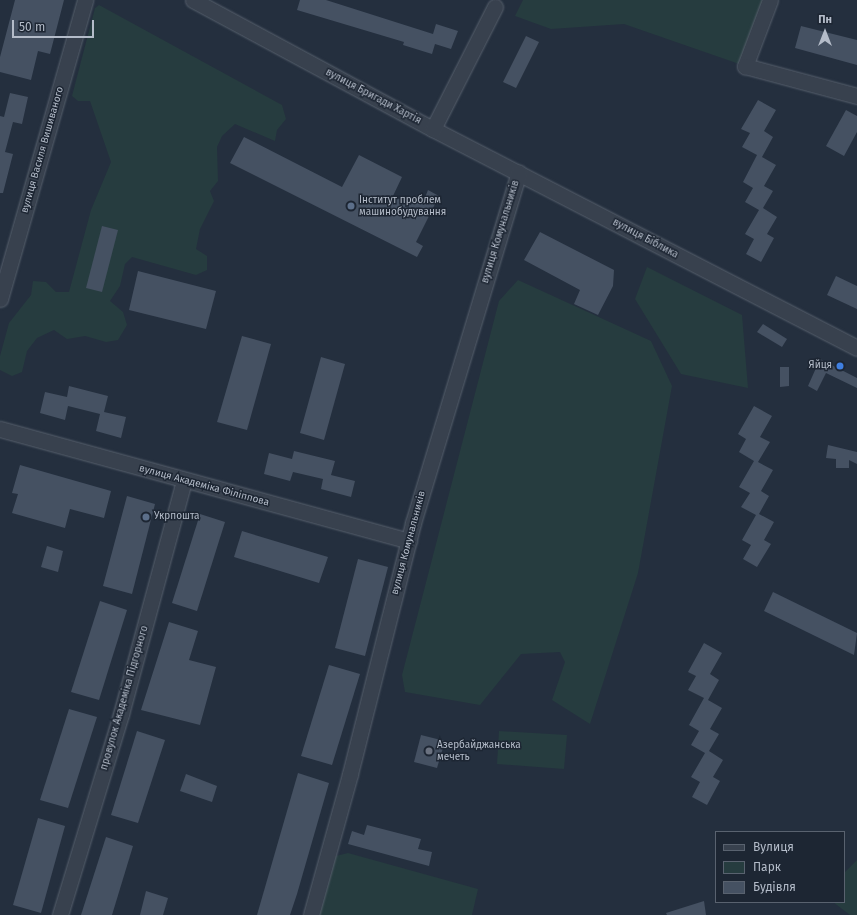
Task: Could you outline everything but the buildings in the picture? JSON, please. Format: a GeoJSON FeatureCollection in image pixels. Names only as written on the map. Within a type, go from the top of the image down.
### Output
{"type":"FeatureCollection","features":[{"type":"Feature","properties":{"kind":"street","name":"вулиця Василя Вишиваного"},"geometry":{"type":"LineString","coordinates":[[0,299],[85,0]]}},
{"type":"Feature","properties":{"kind":"street","name":"вулиця Бригади Хартія"},"geometry":{"type":"LineString","coordinates":[[193,0],[433,129],[495,7]]}},
{"type":"Feature","properties":{"kind":"street"},"geometry":{"type":"LineString","coordinates":[[770,0],[745,66],[857,96]]}},
{"type":"Feature","properties":{"kind":"street","name":"вулиця Біблика"},"geometry":{"type":"LineString","coordinates":[[433,129],[857,348]]}},
{"type":"Feature","properties":{"kind":"street","name":"вулиця Комунальників"},"geometry":{"type":"LineString","coordinates":[[310,915],[350,774],[408,541],[519,173]]}},
{"type":"Feature","properties":{"kind":"street","name":"вулиця Академіка Філіппова"},"geometry":{"type":"LineString","coordinates":[[0,430],[408,541]]}},
{"type":"Feature","properties":{"kind":"street","name":"провулок Академіка Підгорного"},"geometry":{"type":"LineString","coordinates":[[60,915],[122,714],[184,480]]}},
{"type":"Feature","properties":{"kind":"green space"},"geometry":{"type":"Polygon","coordinates":[[[523,0],[765,0],[745,66],[624,24],[551,29],[515,16],[523,0]]]}},
{"type":"Feature","properties":{"kind":"green space"},"geometry":{"type":"Polygon","coordinates":[[[99,5],[282,105],[286,119],[277,130],[275,141],[235,124],[222,136],[217,147],[218,181],[210,191],[214,201],[200,229],[196,249],[207,256],[207,270],[196,275],[132,257],[125,264],[120,286],[110,301],[123,312],[127,325],[118,340],[106,342],[85,336],[67,339],[54,330],[37,338],[27,351],[22,372],[12,376],[0,370],[0,356],[9,323],[31,295],[33,281],[46,282],[56,292],[69,292],[91,210],[111,162],[90,101],[78,101],[72,96],[95,8],[99,5]]]}},
{"type":"Feature","properties":{"kind":"green space"},"geometry":{"type":"Polygon","coordinates":[[[647,267],[742,315],[748,388],[681,374],[635,299],[647,267]]]}},
{"type":"Feature","properties":{"kind":"green space"},"geometry":{"type":"Polygon","coordinates":[[[518,280],[651,341],[672,386],[638,573],[590,724],[552,700],[565,662],[560,652],[521,654],[480,705],[405,692],[402,675],[499,301],[518,280]]]}},
{"type":"Feature","properties":{"kind":"green space"},"geometry":{"type":"Polygon","coordinates":[[[499,731],[567,735],[564,769],[497,764],[499,731]]]}},
{"type":"Feature","properties":{"kind":"green space"},"geometry":{"type":"Polygon","coordinates":[[[348,853],[478,889],[472,915],[319,915],[332,857],[348,853]]]}},
{"type":"Feature","properties":{"kind":"green space"},"geometry":{"type":"Polygon","coordinates":[[[857,860],[857,915],[850,915],[834,903],[845,903],[845,872],[857,860]]]}},
{"type":"Feature","properties":{"kind":"place","name":"Інститут проблем машинобудування"},"geometry":{"type":"Point","coordinates":[351,206]}},
{"type":"Feature","properties":{"kind":"place","name":"Яйця"},"geometry":{"type":"Point","coordinates":[840,366]}},
{"type":"Feature","properties":{"kind":"place","name":"Укрпошта"},"geometry":{"type":"Point","coordinates":[146,517]}},
{"type":"Feature","properties":{"kind":"place","name":"Азербайджанська мечеть"},"geometry":{"type":"Point","coordinates":[429,751]}}]}
